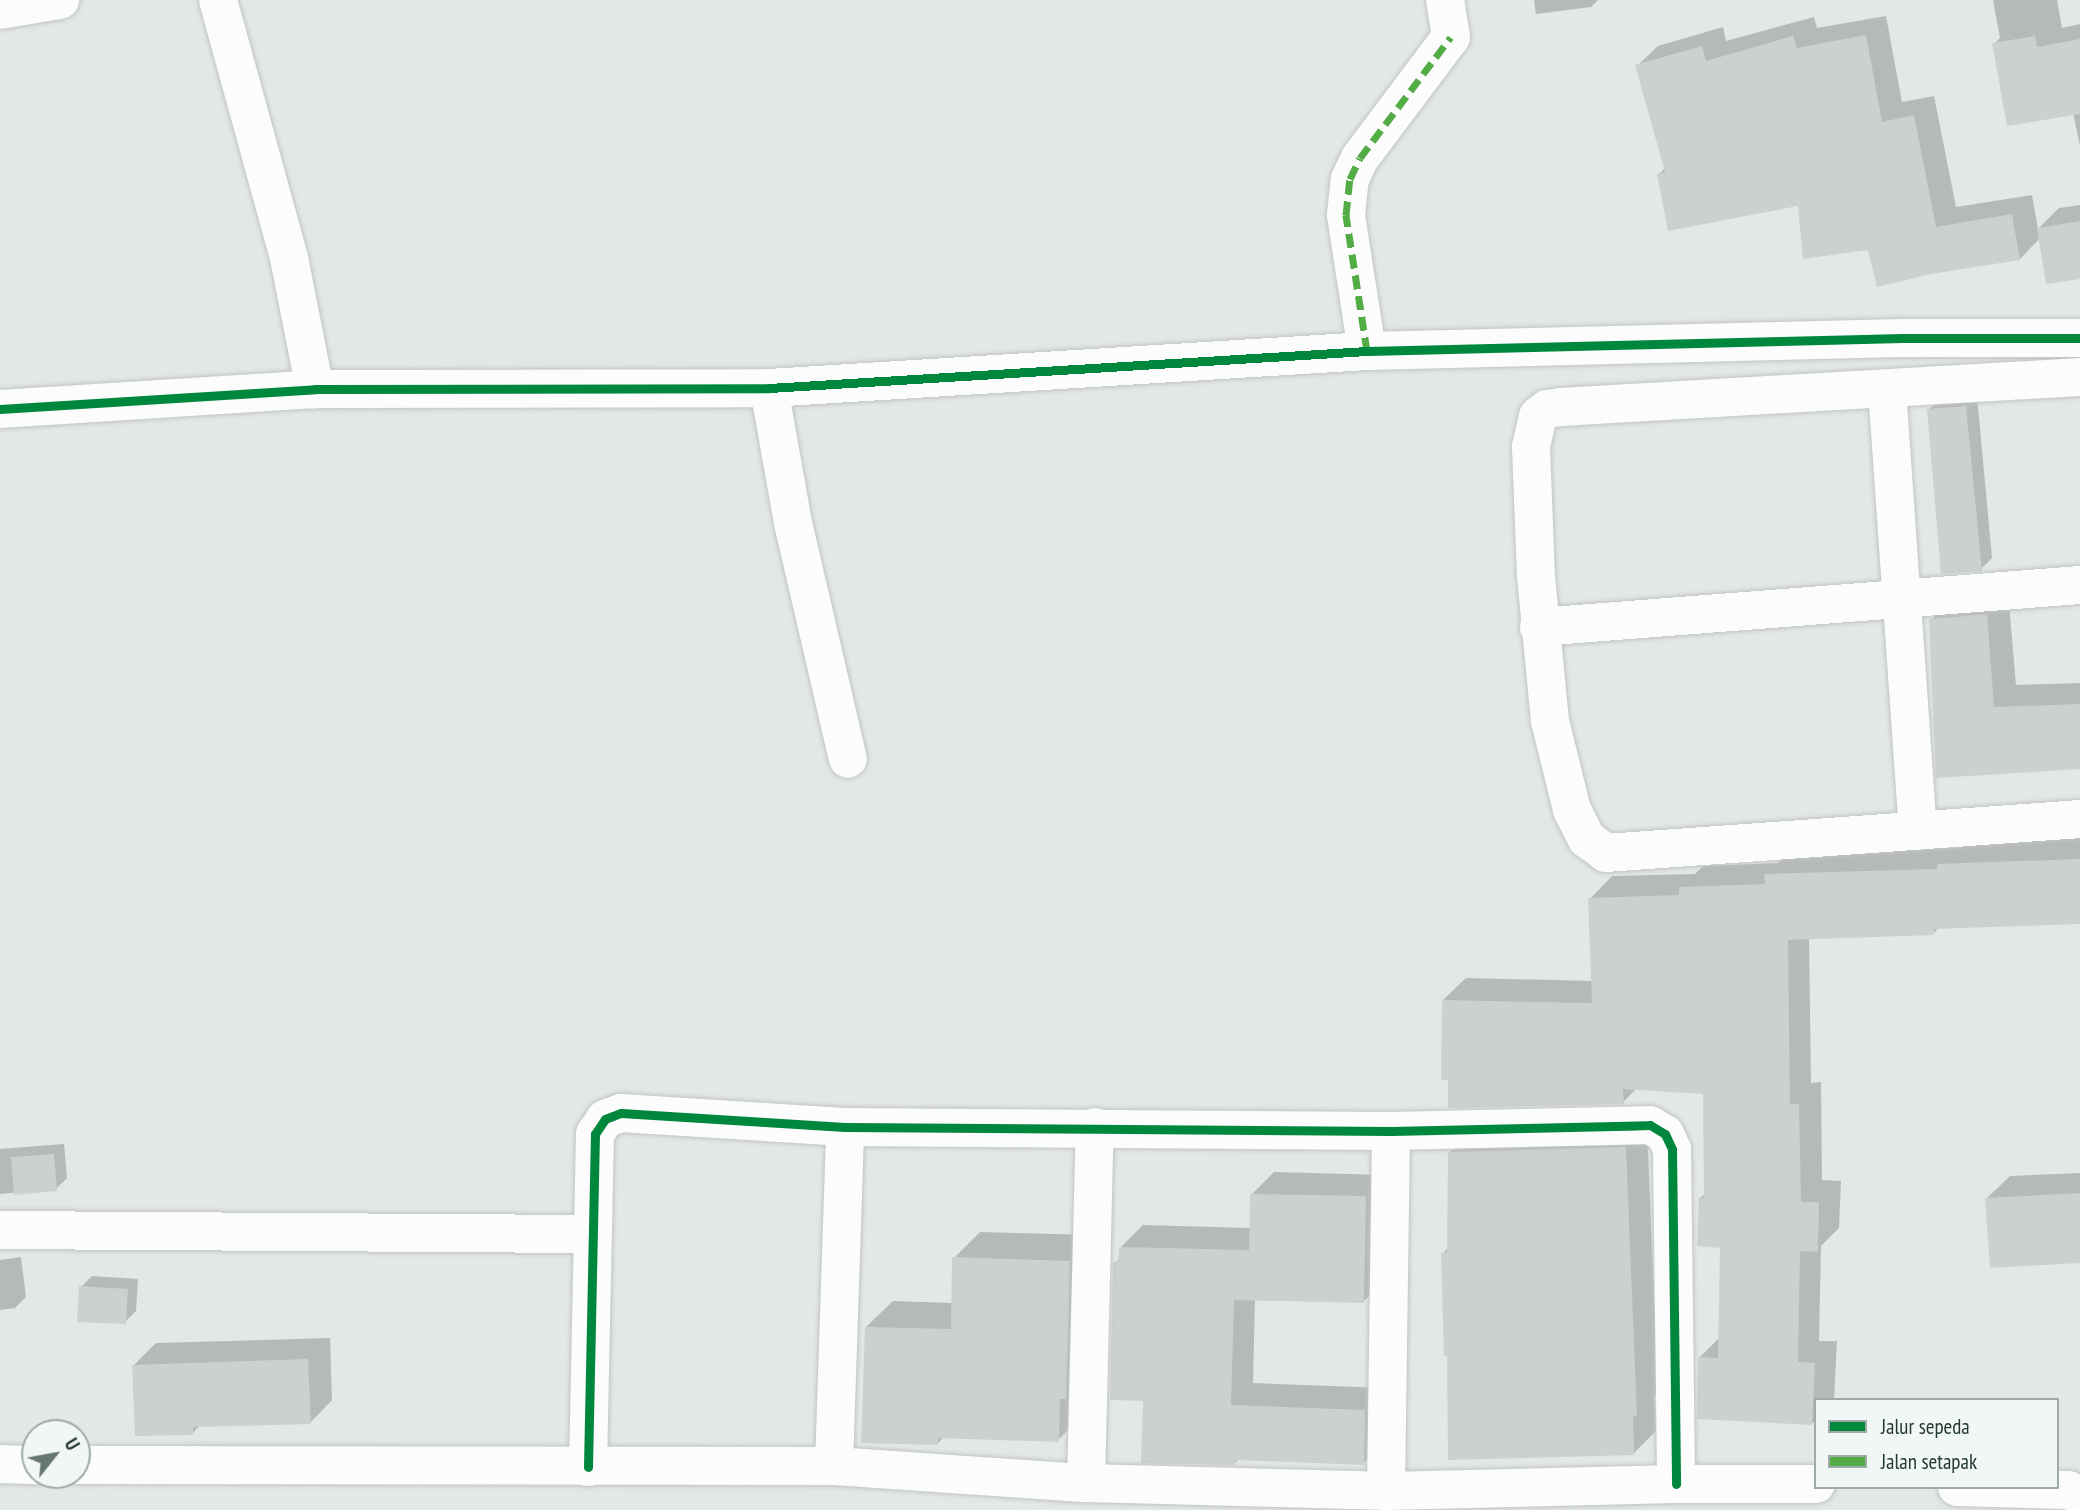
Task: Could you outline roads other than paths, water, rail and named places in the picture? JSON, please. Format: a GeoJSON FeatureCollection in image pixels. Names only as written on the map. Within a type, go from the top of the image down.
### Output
{"type":"FeatureCollection","features":[{"type":"Feature","properties":{"kind":"street"},"geometry":{"type":"LineString","coordinates":[[0,10],[60,0]]}},
{"type":"Feature","properties":{"kind":"street"},"geometry":{"type":"LineString","coordinates":[[218,0],[289,258],[315,389]]}},
{"type":"Feature","properties":{"kind":"street"},"geometry":{"type":"LineString","coordinates":[[1367,351],[1346,215],[1349,179],[1360,158],[1451,37],[1445,0]]}},
{"type":"Feature","properties":{"kind":"street"},"geometry":{"type":"LineString","coordinates":[[0,409],[315,389],[769,388],[1367,351],[1903,338],[2080,338]]}},
{"type":"Feature","properties":{"kind":"street"},"geometry":{"type":"LineString","coordinates":[[2080,377],[1547,409],[1538,416],[1532,430],[1531,447],[1539,627],[1550,721],[1572,810],[1587,839],[1606,853],[2080,818]]}},
{"type":"Feature","properties":{"kind":"street"},"geometry":{"type":"LineString","coordinates":[[769,388],[793,523],[848,759]]}},
{"type":"Feature","properties":{"kind":"street"},"geometry":{"type":"LineString","coordinates":[[1887,389],[1918,831]]}},
{"type":"Feature","properties":{"kind":"street"},"geometry":{"type":"LineString","coordinates":[[1539,627],[2080,585]]}},
{"type":"Feature","properties":{"kind":"street"},"geometry":{"type":"LineString","coordinates":[[588,1467],[595,1134],[605,1119],[621,1112],[845,1127],[1391,1131],[1650,1125],[1665,1134],[1672,1149],[1676,1483]]}},
{"type":"Feature","properties":{"kind":"street"},"geometry":{"type":"LineString","coordinates":[[834,1466],[845,1127]]}},
{"type":"Feature","properties":{"kind":"street"},"geometry":{"type":"LineString","coordinates":[[1086,1483],[1095,1127]]}},
{"type":"Feature","properties":{"kind":"street"},"geometry":{"type":"LineString","coordinates":[[1386,1491],[1391,1131]]}},
{"type":"Feature","properties":{"kind":"street"},"geometry":{"type":"LineString","coordinates":[[0,1230],[591,1234]]}},
{"type":"Feature","properties":{"kind":"street"},"geometry":{"type":"LineString","coordinates":[[0,1464],[21,1465]]}},
{"type":"Feature","properties":{"kind":"street"},"geometry":{"type":"LineString","coordinates":[[91,1465],[834,1466],[1086,1483],[1386,1491],[1676,1483],[1814,1484]]}},
{"type":"Feature","properties":{"kind":"street"},"geometry":{"type":"LineString","coordinates":[[2031,1489],[2068,1490],[2080,1494]]}}]}
